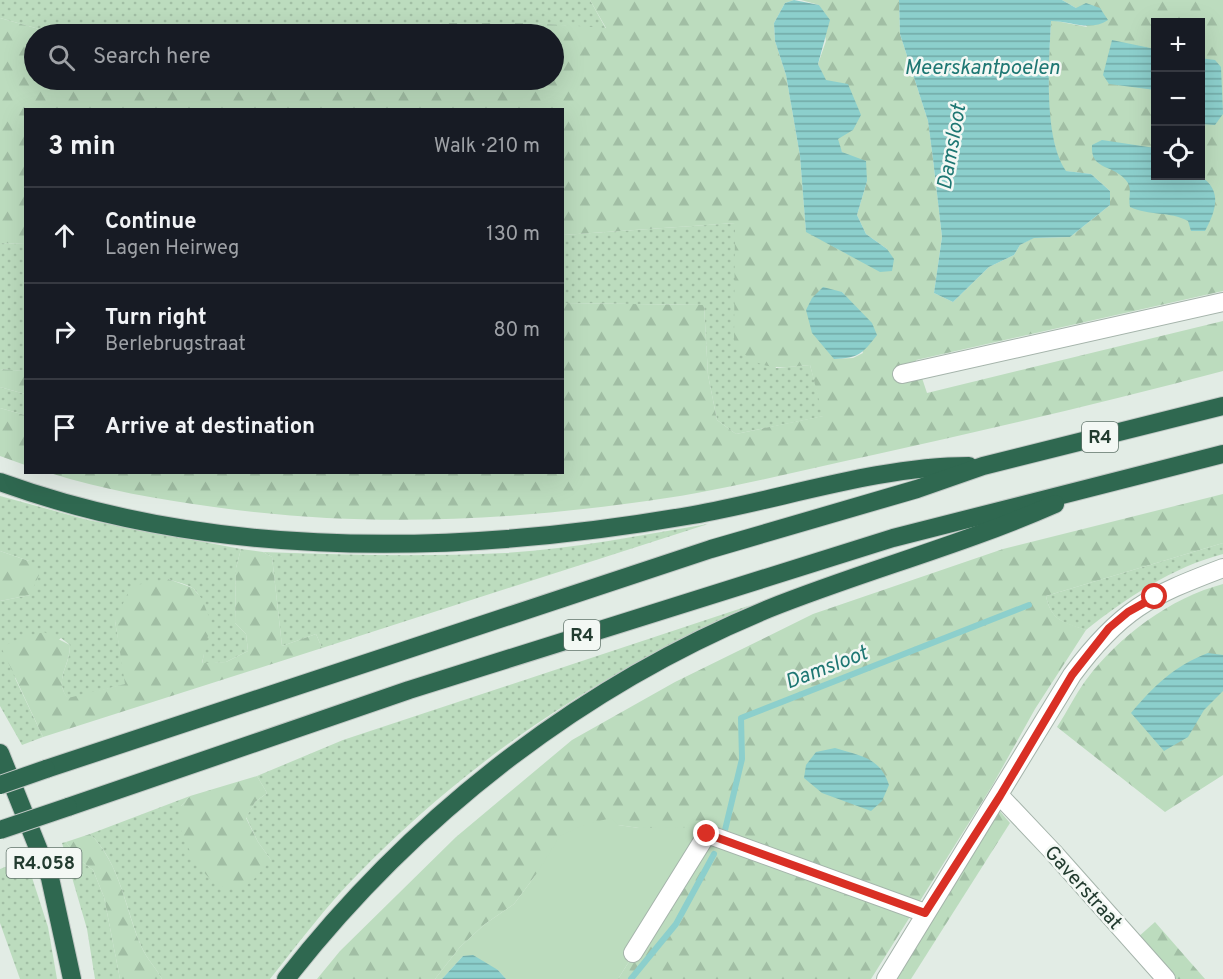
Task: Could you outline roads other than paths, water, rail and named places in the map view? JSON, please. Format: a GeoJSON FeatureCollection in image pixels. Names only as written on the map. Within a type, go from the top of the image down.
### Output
{"type":"FeatureCollection","features":[{"type":"Feature","properties":{"kind":"highway","name":"R4"},"geometry":{"type":"LineString","coordinates":[[0,785],[711,549],[917,489],[983,466],[1223,406]]}},
{"type":"Feature","properties":{"kind":"highway","name":"R4"},"geometry":{"type":"LineString","coordinates":[[0,830],[409,690],[893,538],[1223,454]]}},
{"type":"Feature","properties":{"kind":"highway"},"geometry":{"type":"LineString","coordinates":[[0,482],[93,510],[197,530],[301,542],[427,544],[578,533],[722,510],[927,466],[983,466]]}},
{"type":"Feature","properties":{"kind":"highway"},"geometry":{"type":"LineString","coordinates":[[286,979],[328,924],[408,844],[489,771],[582,706],[690,646],[765,611],[849,577],[999,529],[1103,483]]}},
{"type":"Feature","properties":{"kind":"highway","name":"R4.058"},"geometry":{"type":"LineString","coordinates":[[0,753],[50,878],[72,979]]}},
{"type":"Feature","properties":{"kind":"street"},"geometry":{"type":"LineString","coordinates":[[902,374],[1223,302]]}},
{"type":"Feature","properties":{"kind":"street"},"geometry":{"type":"LineString","coordinates":[[886,979],[1072,675],[1109,628],[1128,612],[1173,586],[1223,568]]}},
{"type":"Feature","properties":{"kind":"street","name":"Gaverstraat"},"geometry":{"type":"LineString","coordinates":[[1000,796],[1166,979]]}},
{"type":"Feature","properties":{"kind":"street"},"geometry":{"type":"LineString","coordinates":[[633,953],[707,834],[925,913]]}},
{"type":"Feature","properties":{"kind":"water","name":"Meerskantpoelen"},"geometry":{"type":"Polygon","coordinates":[[[794,0],[819,5],[830,20],[818,64],[826,80],[848,84],[861,115],[853,130],[838,139],[842,152],[866,161],[867,181],[857,215],[866,234],[887,249],[894,259],[892,271],[880,272],[806,232],[800,156],[786,75],[775,41],[774,23],[785,3],[794,0]]]}},
{"type":"Feature","properties":{"kind":"water","name":"Meerskantpoelen"},"geometry":{"type":"Polygon","coordinates":[[[899,0],[1062,0],[1076,8],[1086,3],[1100,8],[1108,20],[1087,26],[1051,21],[1049,99],[1054,139],[1066,171],[1091,174],[1110,191],[1110,205],[1070,237],[1034,238],[1020,245],[1014,255],[989,267],[953,302],[934,293],[942,237],[933,159],[928,121],[900,34],[899,0]]]}},
{"type":"Feature","properties":{"kind":"water"},"geometry":{"type":"Polygon","coordinates":[[[1112,40],[1151,48],[1151,89],[1109,84],[1103,75],[1112,40]]]}},
{"type":"Feature","properties":{"kind":"water"},"geometry":{"type":"Polygon","coordinates":[[[1205,59],[1215,60],[1221,67],[1223,114],[1215,125],[1205,124],[1205,59]]]}},
{"type":"Feature","properties":{"kind":"water"},"geometry":{"type":"Polygon","coordinates":[[[1102,140],[1151,147],[1151,180],[1205,180],[1215,194],[1212,216],[1205,231],[1191,231],[1188,221],[1181,218],[1130,207],[1128,183],[1117,172],[1095,160],[1092,145],[1102,140]]]}},
{"type":"Feature","properties":{"kind":"water"},"geometry":{"type":"Polygon","coordinates":[[[823,287],[842,292],[872,323],[877,335],[855,356],[834,359],[812,333],[806,310],[812,298],[823,287]]]}},
{"type":"Feature","properties":{"kind":"water"},"geometry":{"type":"Polygon","coordinates":[[[1208,653],[1223,655],[1223,691],[1204,710],[1188,737],[1164,751],[1131,713],[1165,678],[1185,664],[1208,653]]]}},
{"type":"Feature","properties":{"kind":"water"},"geometry":{"type":"Polygon","coordinates":[[[835,748],[868,759],[875,763],[885,776],[889,785],[882,801],[871,811],[822,793],[804,778],[806,765],[816,752],[835,748]]]}},
{"type":"Feature","properties":{"kind":"water"},"geometry":{"type":"Polygon","coordinates":[[[473,955],[498,970],[506,979],[442,979],[463,956],[473,955]]]}},
{"type":"Feature","properties":{"kind":"waterway","name":"Damsloot"},"geometry":{"type":"LineString","coordinates":[[725,830],[742,759],[741,718],[1029,605]]}},
{"type":"Feature","properties":{"kind":"waterway","name":"Damsloot"},"geometry":{"type":"LineString","coordinates":[[631,979],[676,924],[714,854]]}}]}
